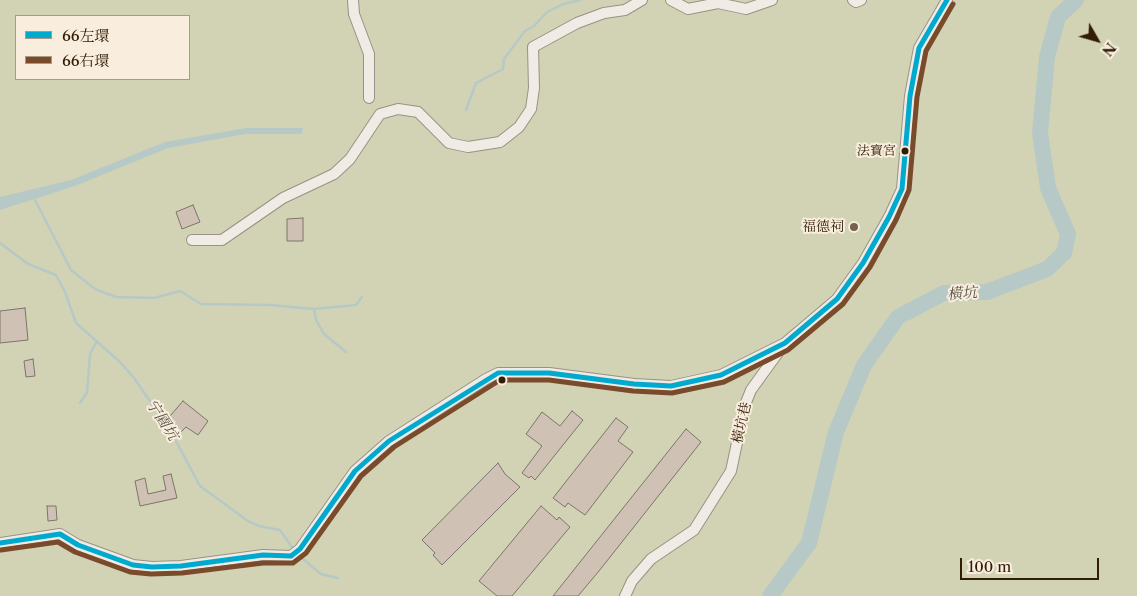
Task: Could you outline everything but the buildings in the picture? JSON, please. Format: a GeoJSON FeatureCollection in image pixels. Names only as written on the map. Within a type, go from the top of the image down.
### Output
{"type":"FeatureCollection","features":[{"type":"Feature","properties":{"kind":"street"},"geometry":{"type":"LineString","coordinates":[[353,0],[354,14],[369,54],[369,98]]}},
{"type":"Feature","properties":{"kind":"street"},"geometry":{"type":"LineString","coordinates":[[192,240],[222,240],[283,198],[334,174],[350,159],[380,114],[398,109],[418,112],[449,144],[468,147],[500,142],[519,127],[531,109],[534,88],[533,47],[578,23],[604,13],[625,10],[642,0]]}},
{"type":"Feature","properties":{"kind":"street"},"geometry":{"type":"LineString","coordinates":[[671,0],[688,9],[718,3],[746,9],[772,0]]}},
{"type":"Feature","properties":{"kind":"street"},"geometry":{"type":"LineString","coordinates":[[853,0],[856,2],[861,0]]}},
{"type":"Feature","properties":{"kind":"street","name":"橫坑巷"},"geometry":{"type":"LineString","coordinates":[[625,596],[632,581],[651,559],[694,530],[731,471],[745,405],[751,390],[785,343],[837,299],[863,263],[889,217],[902,189],[910,96],[919,48],[947,0]]}},
{"type":"Feature","properties":{"kind":"street"},"geometry":{"type":"LineString","coordinates":[[0,543],[60,534],[78,545],[133,564],[152,567],[181,566],[263,555],[291,556],[300,549],[355,471],[389,441],[498,373],[549,373],[634,384],[671,386],[721,375],[785,343]]}},
{"type":"Feature","properties":{"kind":"green space"},"geometry":{"type":"Polygon","coordinates":[[[0,0],[1137,0],[1137,596],[0,596],[0,0]]]}},
{"type":"Feature","properties":{"kind":"shaded area"},"geometry":{"type":"Polygon","coordinates":[[[246,128],[303,128],[302,134],[245,134],[168,148],[75,186],[0,210],[0,197],[71,180],[165,142],[246,128]]]}},
{"type":"Feature","properties":{"kind":"waterway"},"geometry":{"type":"LineString","coordinates":[[466,110],[476,83],[503,69],[504,59],[525,31],[534,26],[547,12],[563,4],[581,0]]}},
{"type":"Feature","properties":{"kind":"waterway","name":"橫坑"},"geometry":{"type":"LineString","coordinates":[[770,596],[809,543],[836,432],[864,365],[898,317],[944,293],[987,292],[1047,269],[1064,253],[1068,234],[1048,188],[1040,133],[1047,57],[1058,17],[1076,0]]}},
{"type":"Feature","properties":{"kind":"waterway"},"geometry":{"type":"LineString","coordinates":[[33,196],[71,270],[95,289],[116,297],[154,298],[180,291],[201,304],[270,305],[314,309],[356,305],[362,297]]}},
{"type":"Feature","properties":{"kind":"waterway","name":"宁園坑"},"geometry":{"type":"LineString","coordinates":[[0,243],[28,264],[56,275],[65,292],[76,323],[120,362],[134,378],[170,430],[200,486],[248,521],[259,526],[280,530],[294,550]]}},
{"type":"Feature","properties":{"kind":"waterway"},"geometry":{"type":"LineString","coordinates":[[314,309],[316,320],[324,334],[346,352]]}},
{"type":"Feature","properties":{"kind":"waterway"},"geometry":{"type":"LineString","coordinates":[[80,403],[87,393],[90,354],[97,341]]}},
{"type":"Feature","properties":{"kind":"waterway","name":"宁園坑"},"geometry":{"type":"LineString","coordinates":[[297,554],[321,574],[338,578]]}},
{"type":"Feature","properties":{"kind":"transit line","name":"66左環"},"geometry":{"type":"LineString","coordinates":[[0,543],[60,534],[78,545],[133,565],[152,567],[181,566],[263,555],[291,556],[300,549],[355,471],[389,441],[498,373],[549,373],[634,384],[671,386],[721,375],[785,343],[837,299],[863,263],[889,217],[902,189],[910,96],[919,48],[947,0]]}},
{"type":"Feature","properties":{"kind":"transit line","name":"66右環"},"geometry":{"type":"LineString","coordinates":[[1,550],[58,542],[75,552],[130,572],[151,574],[182,573],[263,563],[293,563],[306,553],[361,476],[394,447],[500,380],[549,380],[633,391],[672,393],[724,382],[788,350],[843,304],[870,267],[896,220],[909,190],[917,97],[926,51],[953,4]]}},
{"type":"Feature","properties":{"kind":"place","name":"法寶宮"},"geometry":{"type":"Point","coordinates":[905,151]}},
{"type":"Feature","properties":{"kind":"place","name":"福德祠"},"geometry":{"type":"Point","coordinates":[854,227]}}]}
